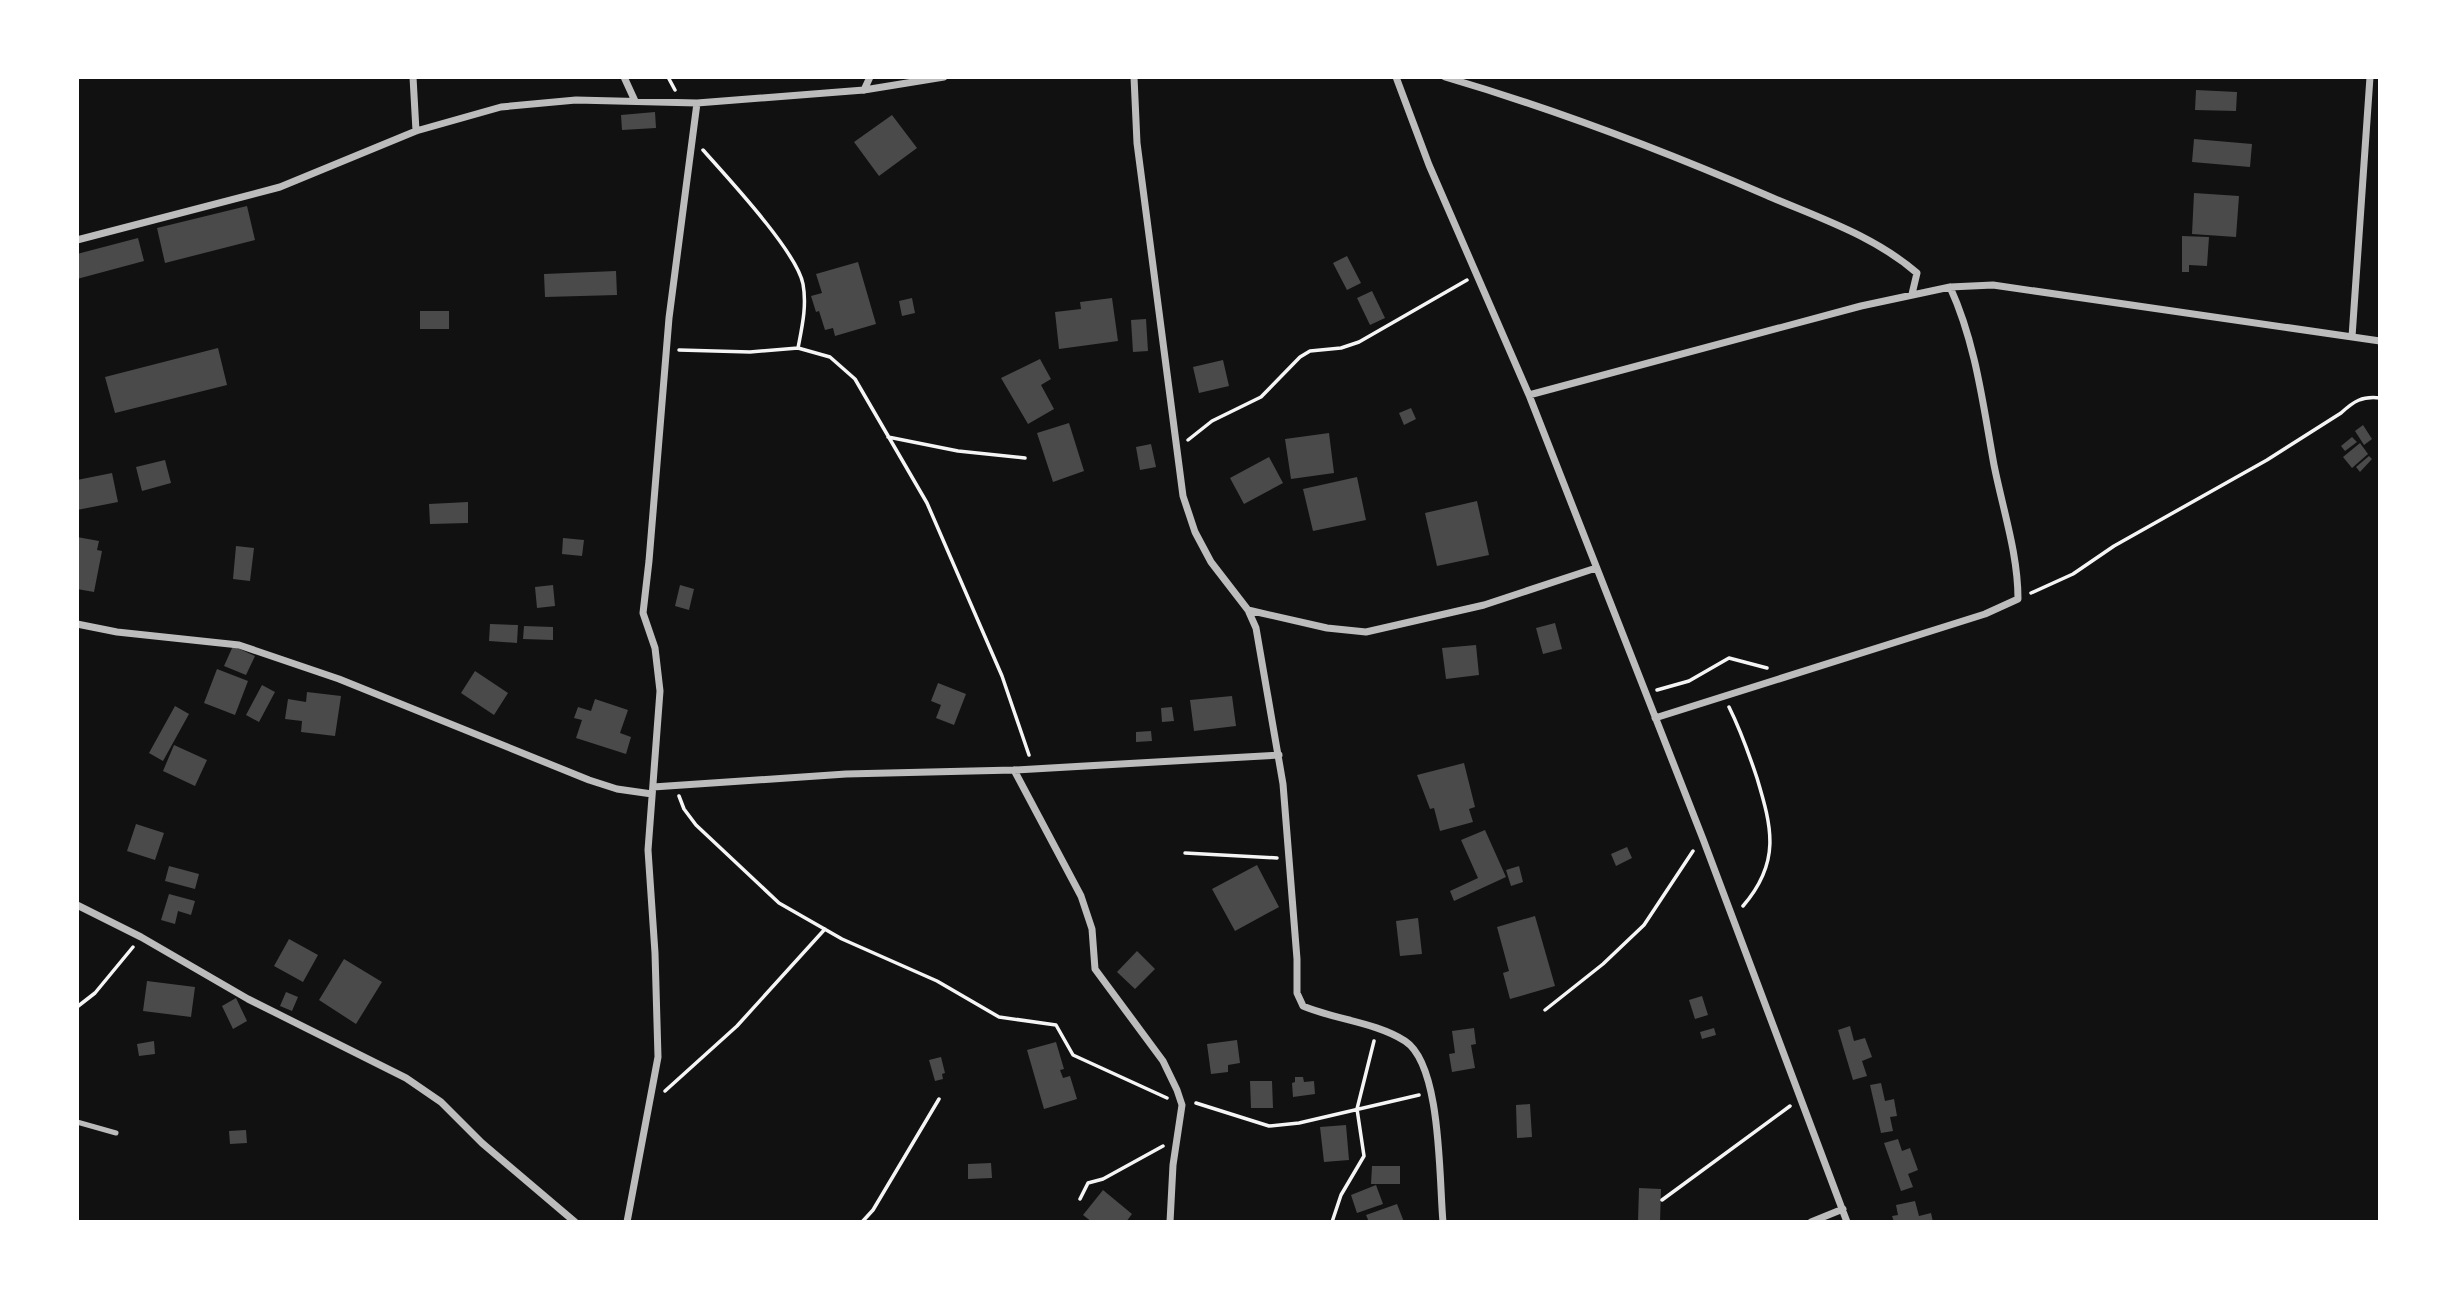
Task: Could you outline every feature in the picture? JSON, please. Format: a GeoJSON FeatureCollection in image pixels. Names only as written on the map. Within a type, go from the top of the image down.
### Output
{"type":"FeatureCollection","features":[{"type":"Feature","properties":{"kind":"street"},"geometry":{"type":"LineString","coordinates":[[413,77],[416,131]]}},
{"type":"Feature","properties":{"kind":"street"},"geometry":{"type":"LineString","coordinates":[[624,77],[635,102]]}},
{"type":"Feature","properties":{"kind":"street"},"geometry":{"type":"LineString","coordinates":[[864,90],[870,77]]}},
{"type":"Feature","properties":{"kind":"street"},"geometry":{"type":"LineString","coordinates":[[77,240],[280,187],[416,131],[501,107],[576,100],[697,103],[864,90],[943,77]]}},
{"type":"Feature","properties":{"kind":"street"},"geometry":{"type":"LineString","coordinates":[[1133,77],[1137,143],[1183,496],[1195,532],[1211,562],[1248,610],[1256,628],[1265,669],[1279,755],[1290,859],[1297,993],[1303,1006],[1325,1016],[1377,1029],[1407,1042],[1422,1062],[1431,1092],[1443,1222]]}},
{"type":"Feature","properties":{"kind":"street"},"geometry":{"type":"LineString","coordinates":[[1396,77],[1429,165],[1529,394],[1703,839],[1847,1222]]}},
{"type":"Feature","properties":{"kind":"street"},"geometry":{"type":"LineString","coordinates":[[1446,77],[1459,79],[1689,161],[1858,233],[1897,256],[1917,273],[1912,294]]}},
{"type":"Feature","properties":{"kind":"street"},"geometry":{"type":"LineString","coordinates":[[2352,337],[2370,77]]}},
{"type":"Feature","properties":{"kind":"street"},"geometry":{"type":"LineString","coordinates":[[627,1222],[658,1057],[648,850],[659,668],[643,613],[667,349],[697,103]]}},
{"type":"Feature","properties":{"kind":"street"},"geometry":{"type":"LineString","coordinates":[[1529,394],[1912,294],[1950,287],[1993,285],[2018,288],[2380,341]]}},
{"type":"Feature","properties":{"kind":"street"},"geometry":{"type":"LineString","coordinates":[[1655,718],[1985,614],[2018,598],[2016,564],[1994,465],[1986,406],[1967,332],[1950,287]]}},
{"type":"Feature","properties":{"kind":"street"},"geometry":{"type":"LineString","coordinates":[[1248,610],[1328,628],[1366,632],[1483,605],[1597,568]]}},
{"type":"Feature","properties":{"kind":"street"},"geometry":{"type":"LineString","coordinates":[[77,624],[117,632],[239,645],[339,679],[617,789],[652,791],[846,774],[1014,770],[1279,755]]}},
{"type":"Feature","properties":{"kind":"street"},"geometry":{"type":"LineString","coordinates":[[1014,770],[1081,896],[1092,929],[1096,969],[1163,1061],[1181,1102],[1170,1222]]}},
{"type":"Feature","properties":{"kind":"street"},"geometry":{"type":"LineString","coordinates":[[77,905],[141,937],[248,999],[406,1078],[441,1102],[482,1143],[575,1222]]}},
{"type":"Feature","properties":{"kind":"street"},"geometry":{"type":"LineString","coordinates":[[1811,1222],[1843,1209]]}},
{"type":"Feature","properties":{"kind":"lane"},"geometry":{"type":"LineString","coordinates":[[77,1122],[116,1133]]}},
{"type":"Feature","properties":{"kind":"path"},"geometry":{"type":"LineString","coordinates":[[693,137],[747,200],[793,261],[803,282],[806,308],[798,348]]}},
{"type":"Feature","properties":{"kind":"path"},"geometry":{"type":"LineString","coordinates":[[1175,450],[1212,421],[1261,397],[1300,357],[1310,351],[1341,348],[1359,342],[1477,275]]}},
{"type":"Feature","properties":{"kind":"path"},"geometry":{"type":"LineString","coordinates":[[667,349],[750,352],[798,348],[830,357],[855,379],[927,503],[1002,676],[1033,769]]}},
{"type":"Feature","properties":{"kind":"path"},"geometry":{"type":"LineString","coordinates":[[2018,598],[2073,574],[2320,426],[2353,401],[2362,397],[2380,398]]}},
{"type":"Feature","properties":{"kind":"path"},"geometry":{"type":"LineString","coordinates":[[888,437],[958,451],[1025,458]]}},
{"type":"Feature","properties":{"kind":"path"},"geometry":{"type":"LineString","coordinates":[[1645,693],[1689,681],[1729,658],[1768,668]]}},
{"type":"Feature","properties":{"kind":"path"},"geometry":{"type":"LineString","coordinates":[[1724,698],[1743,735],[1771,824],[1771,845],[1766,865],[1749,899],[1732,918]]}},
{"type":"Feature","properties":{"kind":"path"},"geometry":{"type":"LineString","coordinates":[[677,788],[684,809],[696,825],[779,903],[898,966],[937,981],[999,1017],[1056,1025],[1073,1055],[1181,1102],[1269,1126],[1299,1124],[1431,1092]]}},
{"type":"Feature","properties":{"kind":"path"},"geometry":{"type":"LineString","coordinates":[[1545,1010],[1594,972],[1644,925],[1703,839]]}},
{"type":"Feature","properties":{"kind":"path"},"geometry":{"type":"LineString","coordinates":[[1185,853],[1290,859]]}},
{"type":"Feature","properties":{"kind":"path"},"geometry":{"type":"LineString","coordinates":[[649,1102],[737,1026],[825,929]]}},
{"type":"Feature","properties":{"kind":"path"},"geometry":{"type":"LineString","coordinates":[[77,1007],[95,993],[141,937]]}},
{"type":"Feature","properties":{"kind":"path"},"geometry":{"type":"LineString","coordinates":[[1332,1222],[1341,1195],[1364,1156],[1357,1109],[1377,1029]]}},
{"type":"Feature","properties":{"kind":"path"},"geometry":{"type":"LineString","coordinates":[[1662,1200],[1800,1098]]}},
{"type":"Feature","properties":{"kind":"path"},"geometry":{"type":"LineString","coordinates":[[862,1222],[873,1210],[939,1099]]}},
{"type":"Feature","properties":{"kind":"path"},"geometry":{"type":"LineString","coordinates":[[1080,1199],[1088,1184],[1103,1179],[1178,1138]]}},
{"type":"Feature","properties":{"kind":"building"},"geometry":{"type":"Polygon","coordinates":[[[2196,90],[2237,92],[2236,111],[2195,110],[2196,90]]]}},
{"type":"Feature","properties":{"kind":"building"},"geometry":{"type":"Polygon","coordinates":[[[655,112],[656,128],[622,130],[621,115],[655,112]]]}},
{"type":"Feature","properties":{"kind":"building"},"geometry":{"type":"Polygon","coordinates":[[[892,115],[917,148],[879,176],[854,142],[892,115]]]}},
{"type":"Feature","properties":{"kind":"building"},"geometry":{"type":"Polygon","coordinates":[[[2194,139],[2252,144],[2250,167],[2192,162],[2194,139]]]}},
{"type":"Feature","properties":{"kind":"building"},"geometry":{"type":"Polygon","coordinates":[[[2194,193],[2239,196],[2236,237],[2192,234],[2194,193]]]}},
{"type":"Feature","properties":{"kind":"building"},"geometry":{"type":"Polygon","coordinates":[[[247,206],[255,240],[165,263],[157,228],[247,206]]]}},
{"type":"Feature","properties":{"kind":"building"},"geometry":{"type":"Polygon","coordinates":[[[2182,236],[2209,237],[2207,266],[2189,265],[2189,272],[2182,272],[2182,236]]]}},
{"type":"Feature","properties":{"kind":"building"},"geometry":{"type":"Polygon","coordinates":[[[138,238],[144,261],[77,279],[77,254],[138,238]]]}},
{"type":"Feature","properties":{"kind":"building"},"geometry":{"type":"Polygon","coordinates":[[[1347,256],[1361,283],[1347,290],[1333,263],[1347,256]]]}},
{"type":"Feature","properties":{"kind":"building"},"geometry":{"type":"Polygon","coordinates":[[[858,262],[876,324],[835,336],[833,328],[825,330],[811,296],[822,293],[816,274],[858,262]]]}},
{"type":"Feature","properties":{"kind":"building"},"geometry":{"type":"Polygon","coordinates":[[[616,271],[617,295],[545,297],[544,274],[616,271]]]}},
{"type":"Feature","properties":{"kind":"building"},"geometry":{"type":"Polygon","coordinates":[[[1372,291],[1385,318],[1370,325],[1357,298],[1372,291]]]}},
{"type":"Feature","properties":{"kind":"building"},"geometry":{"type":"Polygon","coordinates":[[[912,298],[915,313],[902,316],[899,301],[912,298]]]}},
{"type":"Feature","properties":{"kind":"building"},"geometry":{"type":"Polygon","coordinates":[[[1112,298],[1118,341],[1059,349],[1055,312],[1081,309],[1080,302],[1112,298]]]}},
{"type":"Feature","properties":{"kind":"building"},"geometry":{"type":"Polygon","coordinates":[[[420,311],[449,311],[449,329],[420,329],[420,311]]]}},
{"type":"Feature","properties":{"kind":"building"},"geometry":{"type":"Polygon","coordinates":[[[1146,319],[1148,351],[1133,352],[1131,320],[1146,319]]]}},
{"type":"Feature","properties":{"kind":"building"},"geometry":{"type":"Polygon","coordinates":[[[218,348],[227,385],[115,413],[105,377],[218,348]]]}},
{"type":"Feature","properties":{"kind":"building"},"geometry":{"type":"Polygon","coordinates":[[[1040,359],[1051,379],[1041,385],[1054,409],[1028,424],[1001,378],[1040,359]]]}},
{"type":"Feature","properties":{"kind":"building"},"geometry":{"type":"Polygon","coordinates":[[[1223,360],[1229,386],[1199,393],[1193,367],[1223,360]]]}},
{"type":"Feature","properties":{"kind":"building"},"geometry":{"type":"Polygon","coordinates":[[[1411,408],[1416,419],[1404,425],[1399,413],[1411,408]]]}},
{"type":"Feature","properties":{"kind":"building"},"geometry":{"type":"Polygon","coordinates":[[[1069,423],[1084,471],[1053,482],[1037,433],[1069,423]]]}},
{"type":"Feature","properties":{"kind":"building"},"geometry":{"type":"Polygon","coordinates":[[[2363,425],[2372,439],[2364,445],[2355,431],[2363,425]]]}},
{"type":"Feature","properties":{"kind":"building"},"geometry":{"type":"Polygon","coordinates":[[[1329,433],[1334,473],[1291,479],[1285,439],[1329,433]]]}},
{"type":"Feature","properties":{"kind":"building"},"geometry":{"type":"Polygon","coordinates":[[[2352,437],[2357,442],[2345,451],[2341,446],[2352,437]]]}},
{"type":"Feature","properties":{"kind":"building"},"geometry":{"type":"Polygon","coordinates":[[[2360,443],[2368,454],[2352,468],[2343,457],[2360,443]]]}},
{"type":"Feature","properties":{"kind":"building"},"geometry":{"type":"Polygon","coordinates":[[[1151,444],[1156,467],[1140,470],[1136,447],[1151,444]]]}},
{"type":"Feature","properties":{"kind":"building"},"geometry":{"type":"Polygon","coordinates":[[[2369,456],[2372,459],[2360,472],[2356,467],[2369,456]]]}},
{"type":"Feature","properties":{"kind":"building"},"geometry":{"type":"Polygon","coordinates":[[[1269,457],[1283,483],[1244,504],[1230,478],[1269,457]]]}},
{"type":"Feature","properties":{"kind":"building"},"geometry":{"type":"Polygon","coordinates":[[[165,460],[171,483],[142,491],[136,467],[165,460]]]}},
{"type":"Feature","properties":{"kind":"building"},"geometry":{"type":"Polygon","coordinates":[[[112,473],[118,502],[77,510],[77,480],[112,473]]]}},
{"type":"Feature","properties":{"kind":"building"},"geometry":{"type":"Polygon","coordinates":[[[1357,477],[1366,520],[1313,531],[1303,489],[1357,477]]]}},
{"type":"Feature","properties":{"kind":"building"},"geometry":{"type":"Polygon","coordinates":[[[1477,501],[1489,555],[1437,566],[1425,513],[1477,501]]]}},
{"type":"Feature","properties":{"kind":"building"},"geometry":{"type":"Polygon","coordinates":[[[468,502],[468,523],[430,524],[429,504],[468,502]]]}},
{"type":"Feature","properties":{"kind":"building"},"geometry":{"type":"Polygon","coordinates":[[[77,537],[99,541],[97,550],[102,551],[94,592],[77,589],[77,537]]]}},
{"type":"Feature","properties":{"kind":"building"},"geometry":{"type":"Polygon","coordinates":[[[563,538],[584,540],[582,556],[562,554],[563,538]]]}},
{"type":"Feature","properties":{"kind":"building"},"geometry":{"type":"Polygon","coordinates":[[[236,546],[254,548],[250,581],[233,579],[236,546]]]}},
{"type":"Feature","properties":{"kind":"building"},"geometry":{"type":"Polygon","coordinates":[[[553,585],[555,606],[537,608],[535,587],[553,585]]]}},
{"type":"Feature","properties":{"kind":"building"},"geometry":{"type":"Polygon","coordinates":[[[680,585],[694,589],[689,610],[675,606],[680,585]]]}},
{"type":"Feature","properties":{"kind":"building"},"geometry":{"type":"Polygon","coordinates":[[[1555,623],[1562,649],[1543,654],[1536,628],[1555,623]]]}},
{"type":"Feature","properties":{"kind":"building"},"geometry":{"type":"Polygon","coordinates":[[[490,624],[518,625],[517,643],[489,641],[490,624]]]}},
{"type":"Feature","properties":{"kind":"building"},"geometry":{"type":"Polygon","coordinates":[[[524,626],[553,627],[553,640],[523,639],[524,626]]]}},
{"type":"Feature","properties":{"kind":"building"},"geometry":{"type":"Polygon","coordinates":[[[1476,645],[1479,675],[1446,679],[1442,648],[1476,645]]]}},
{"type":"Feature","properties":{"kind":"building"},"geometry":{"type":"Polygon","coordinates":[[[233,646],[255,656],[246,675],[224,666],[233,646]]]}},
{"type":"Feature","properties":{"kind":"building"},"geometry":{"type":"Polygon","coordinates":[[[217,669],[248,681],[235,715],[204,703],[217,669]]]}},
{"type":"Feature","properties":{"kind":"building"},"geometry":{"type":"Polygon","coordinates":[[[475,671],[508,693],[494,715],[461,693],[475,671]]]}},
{"type":"Feature","properties":{"kind":"building"},"geometry":{"type":"Polygon","coordinates":[[[938,683],[966,694],[954,725],[936,718],[941,705],[931,701],[938,683]]]}},
{"type":"Feature","properties":{"kind":"building"},"geometry":{"type":"Polygon","coordinates":[[[262,685],[275,692],[259,722],[246,715],[262,685]]]}},
{"type":"Feature","properties":{"kind":"building"},"geometry":{"type":"Polygon","coordinates":[[[307,692],[341,696],[335,736],[301,732],[302,721],[285,719],[288,699],[306,702],[307,692]]]}},
{"type":"Feature","properties":{"kind":"building"},"geometry":{"type":"Polygon","coordinates":[[[1232,696],[1236,726],[1194,731],[1190,700],[1232,696]]]}},
{"type":"Feature","properties":{"kind":"building"},"geometry":{"type":"Polygon","coordinates":[[[595,699],[628,710],[620,733],[631,737],[626,754],[576,738],[582,720],[574,718],[578,707],[591,711],[595,699]]]}},
{"type":"Feature","properties":{"kind":"building"},"geometry":{"type":"Polygon","coordinates":[[[175,706],[189,714],[163,761],[149,753],[175,706]]]}},
{"type":"Feature","properties":{"kind":"building"},"geometry":{"type":"Polygon","coordinates":[[[1172,707],[1174,721],[1162,722],[1161,708],[1172,707]]]}},
{"type":"Feature","properties":{"kind":"building"},"geometry":{"type":"Polygon","coordinates":[[[1151,731],[1152,741],[1136,742],[1136,732],[1151,731]]]}},
{"type":"Feature","properties":{"kind":"building"},"geometry":{"type":"Polygon","coordinates":[[[174,745],[207,760],[195,786],[163,771],[174,745]]]}},
{"type":"Feature","properties":{"kind":"building"},"geometry":{"type":"Polygon","coordinates":[[[1464,763],[1475,807],[1469,809],[1473,822],[1440,831],[1434,808],[1430,809],[1417,775],[1464,763]]]}},
{"type":"Feature","properties":{"kind":"building"},"geometry":{"type":"Polygon","coordinates":[[[136,824],[164,833],[155,860],[127,851],[136,824]]]}},
{"type":"Feature","properties":{"kind":"building"},"geometry":{"type":"Polygon","coordinates":[[[1485,830],[1506,877],[1454,901],[1450,891],[1478,878],[1461,840],[1485,830]]]}},
{"type":"Feature","properties":{"kind":"building"},"geometry":{"type":"Polygon","coordinates":[[[1627,847],[1632,858],[1616,866],[1611,854],[1627,847]]]}},
{"type":"Feature","properties":{"kind":"building"},"geometry":{"type":"Polygon","coordinates":[[[1257,865],[1279,907],[1235,931],[1212,889],[1257,865]]]}},
{"type":"Feature","properties":{"kind":"building"},"geometry":{"type":"Polygon","coordinates":[[[169,866],[199,874],[195,889],[165,881],[169,866]]]}},
{"type":"Feature","properties":{"kind":"building"},"geometry":{"type":"Polygon","coordinates":[[[1519,866],[1523,882],[1511,886],[1506,870],[1519,866]]]}},
{"type":"Feature","properties":{"kind":"building"},"geometry":{"type":"Polygon","coordinates":[[[169,894],[195,901],[191,915],[178,911],[175,924],[161,920],[169,894]]]}},
{"type":"Feature","properties":{"kind":"building"},"geometry":{"type":"Polygon","coordinates":[[[1535,916],[1555,986],[1510,999],[1503,973],[1509,971],[1497,927],[1535,916]]]}},
{"type":"Feature","properties":{"kind":"building"},"geometry":{"type":"Polygon","coordinates":[[[1418,918],[1422,954],[1400,956],[1396,921],[1418,918]]]}},
{"type":"Feature","properties":{"kind":"building"},"geometry":{"type":"Polygon","coordinates":[[[289,939],[318,955],[303,982],[274,966],[289,939]]]}},
{"type":"Feature","properties":{"kind":"building"},"geometry":{"type":"Polygon","coordinates":[[[1137,951],[1155,969],[1135,989],[1117,972],[1137,951]]]}},
{"type":"Feature","properties":{"kind":"building"},"geometry":{"type":"Polygon","coordinates":[[[344,959],[382,982],[356,1024],[319,1000],[344,959]]]}},
{"type":"Feature","properties":{"kind":"building"},"geometry":{"type":"Polygon","coordinates":[[[147,981],[195,987],[191,1017],[143,1011],[147,981]]]}},
{"type":"Feature","properties":{"kind":"building"},"geometry":{"type":"Polygon","coordinates":[[[286,992],[298,997],[292,1011],[280,1006],[286,992]]]}},
{"type":"Feature","properties":{"kind":"building"},"geometry":{"type":"Polygon","coordinates":[[[1702,996],[1708,1015],[1695,1019],[1689,1000],[1702,996]]]}},
{"type":"Feature","properties":{"kind":"building"},"geometry":{"type":"Polygon","coordinates":[[[236,998],[247,1021],[233,1029],[222,1006],[236,998]]]}},
{"type":"Feature","properties":{"kind":"building"},"geometry":{"type":"Polygon","coordinates":[[[1850,1026],[1854,1041],[1865,1038],[1872,1057],[1862,1061],[1867,1076],[1853,1080],[1838,1030],[1850,1026]]]}},
{"type":"Feature","properties":{"kind":"building"},"geometry":{"type":"Polygon","coordinates":[[[1474,1028],[1476,1044],[1471,1045],[1475,1068],[1452,1072],[1449,1054],[1455,1053],[1452,1031],[1474,1028]]]}},
{"type":"Feature","properties":{"kind":"building"},"geometry":{"type":"Polygon","coordinates":[[[1714,1028],[1716,1035],[1702,1039],[1700,1032],[1714,1028]]]}},
{"type":"Feature","properties":{"kind":"building"},"geometry":{"type":"Polygon","coordinates":[[[1237,1040],[1240,1063],[1228,1065],[1228,1072],[1211,1074],[1207,1044],[1237,1040]]]}},
{"type":"Feature","properties":{"kind":"building"},"geometry":{"type":"Polygon","coordinates":[[[154,1041],[155,1054],[139,1056],[137,1044],[154,1041]]]}},
{"type":"Feature","properties":{"kind":"building"},"geometry":{"type":"Polygon","coordinates":[[[1056,1042],[1064,1069],[1060,1070],[1063,1078],[1070,1076],[1077,1099],[1044,1109],[1027,1050],[1056,1042]]]}},
{"type":"Feature","properties":{"kind":"building"},"geometry":{"type":"Polygon","coordinates":[[[941,1057],[945,1073],[942,1074],[943,1079],[935,1081],[929,1060],[941,1057]]]}},
{"type":"Feature","properties":{"kind":"building"},"geometry":{"type":"Polygon","coordinates":[[[1295,1077],[1303,1077],[1304,1082],[1314,1081],[1315,1094],[1293,1097],[1292,1083],[1295,1082],[1295,1077]]]}},
{"type":"Feature","properties":{"kind":"building"},"geometry":{"type":"Polygon","coordinates":[[[1250,1081],[1272,1081],[1273,1108],[1251,1108],[1250,1081]]]}},
{"type":"Feature","properties":{"kind":"building"},"geometry":{"type":"Polygon","coordinates":[[[1881,1083],[1885,1101],[1894,1099],[1897,1116],[1890,1117],[1893,1131],[1881,1133],[1870,1085],[1881,1083]]]}},
{"type":"Feature","properties":{"kind":"building"},"geometry":{"type":"Polygon","coordinates":[[[1530,1104],[1532,1137],[1517,1138],[1516,1105],[1530,1104]]]}},
{"type":"Feature","properties":{"kind":"building"},"geometry":{"type":"Polygon","coordinates":[[[1346,1125],[1349,1160],[1324,1162],[1320,1127],[1346,1125]]]}},
{"type":"Feature","properties":{"kind":"building"},"geometry":{"type":"Polygon","coordinates":[[[246,1130],[247,1143],[230,1144],[229,1131],[246,1130]]]}},
{"type":"Feature","properties":{"kind":"building"},"geometry":{"type":"Polygon","coordinates":[[[1898,1139],[1902,1151],[1910,1148],[1918,1170],[1908,1174],[1913,1187],[1901,1191],[1884,1143],[1898,1139]]]}},
{"type":"Feature","properties":{"kind":"building"},"geometry":{"type":"Polygon","coordinates":[[[991,1163],[992,1178],[968,1179],[968,1164],[991,1163]]]}},
{"type":"Feature","properties":{"kind":"building"},"geometry":{"type":"Polygon","coordinates":[[[1372,1166],[1400,1166],[1400,1184],[1371,1184],[1372,1166]]]}},
{"type":"Feature","properties":{"kind":"building"},"geometry":{"type":"Polygon","coordinates":[[[1376,1185],[1383,1204],[1357,1213],[1351,1195],[1376,1185]]]}},
{"type":"Feature","properties":{"kind":"building"},"geometry":{"type":"Polygon","coordinates":[[[1639,1188],[1661,1189],[1660,1222],[1638,1222],[1639,1188]]]}},
{"type":"Feature","properties":{"kind":"building"},"geometry":{"type":"Polygon","coordinates":[[[1103,1190],[1132,1214],[1126,1222],[1092,1222],[1083,1215],[1103,1190]]]}},
{"type":"Feature","properties":{"kind":"building"},"geometry":{"type":"Polygon","coordinates":[[[1915,1201],[1919,1216],[1931,1213],[1933,1222],[1894,1222],[1892,1216],[1898,1215],[1896,1205],[1915,1201]]]}},
{"type":"Feature","properties":{"kind":"building"},"geometry":{"type":"Polygon","coordinates":[[[1397,1204],[1404,1222],[1369,1222],[1366,1215],[1397,1204]]]}}]}
